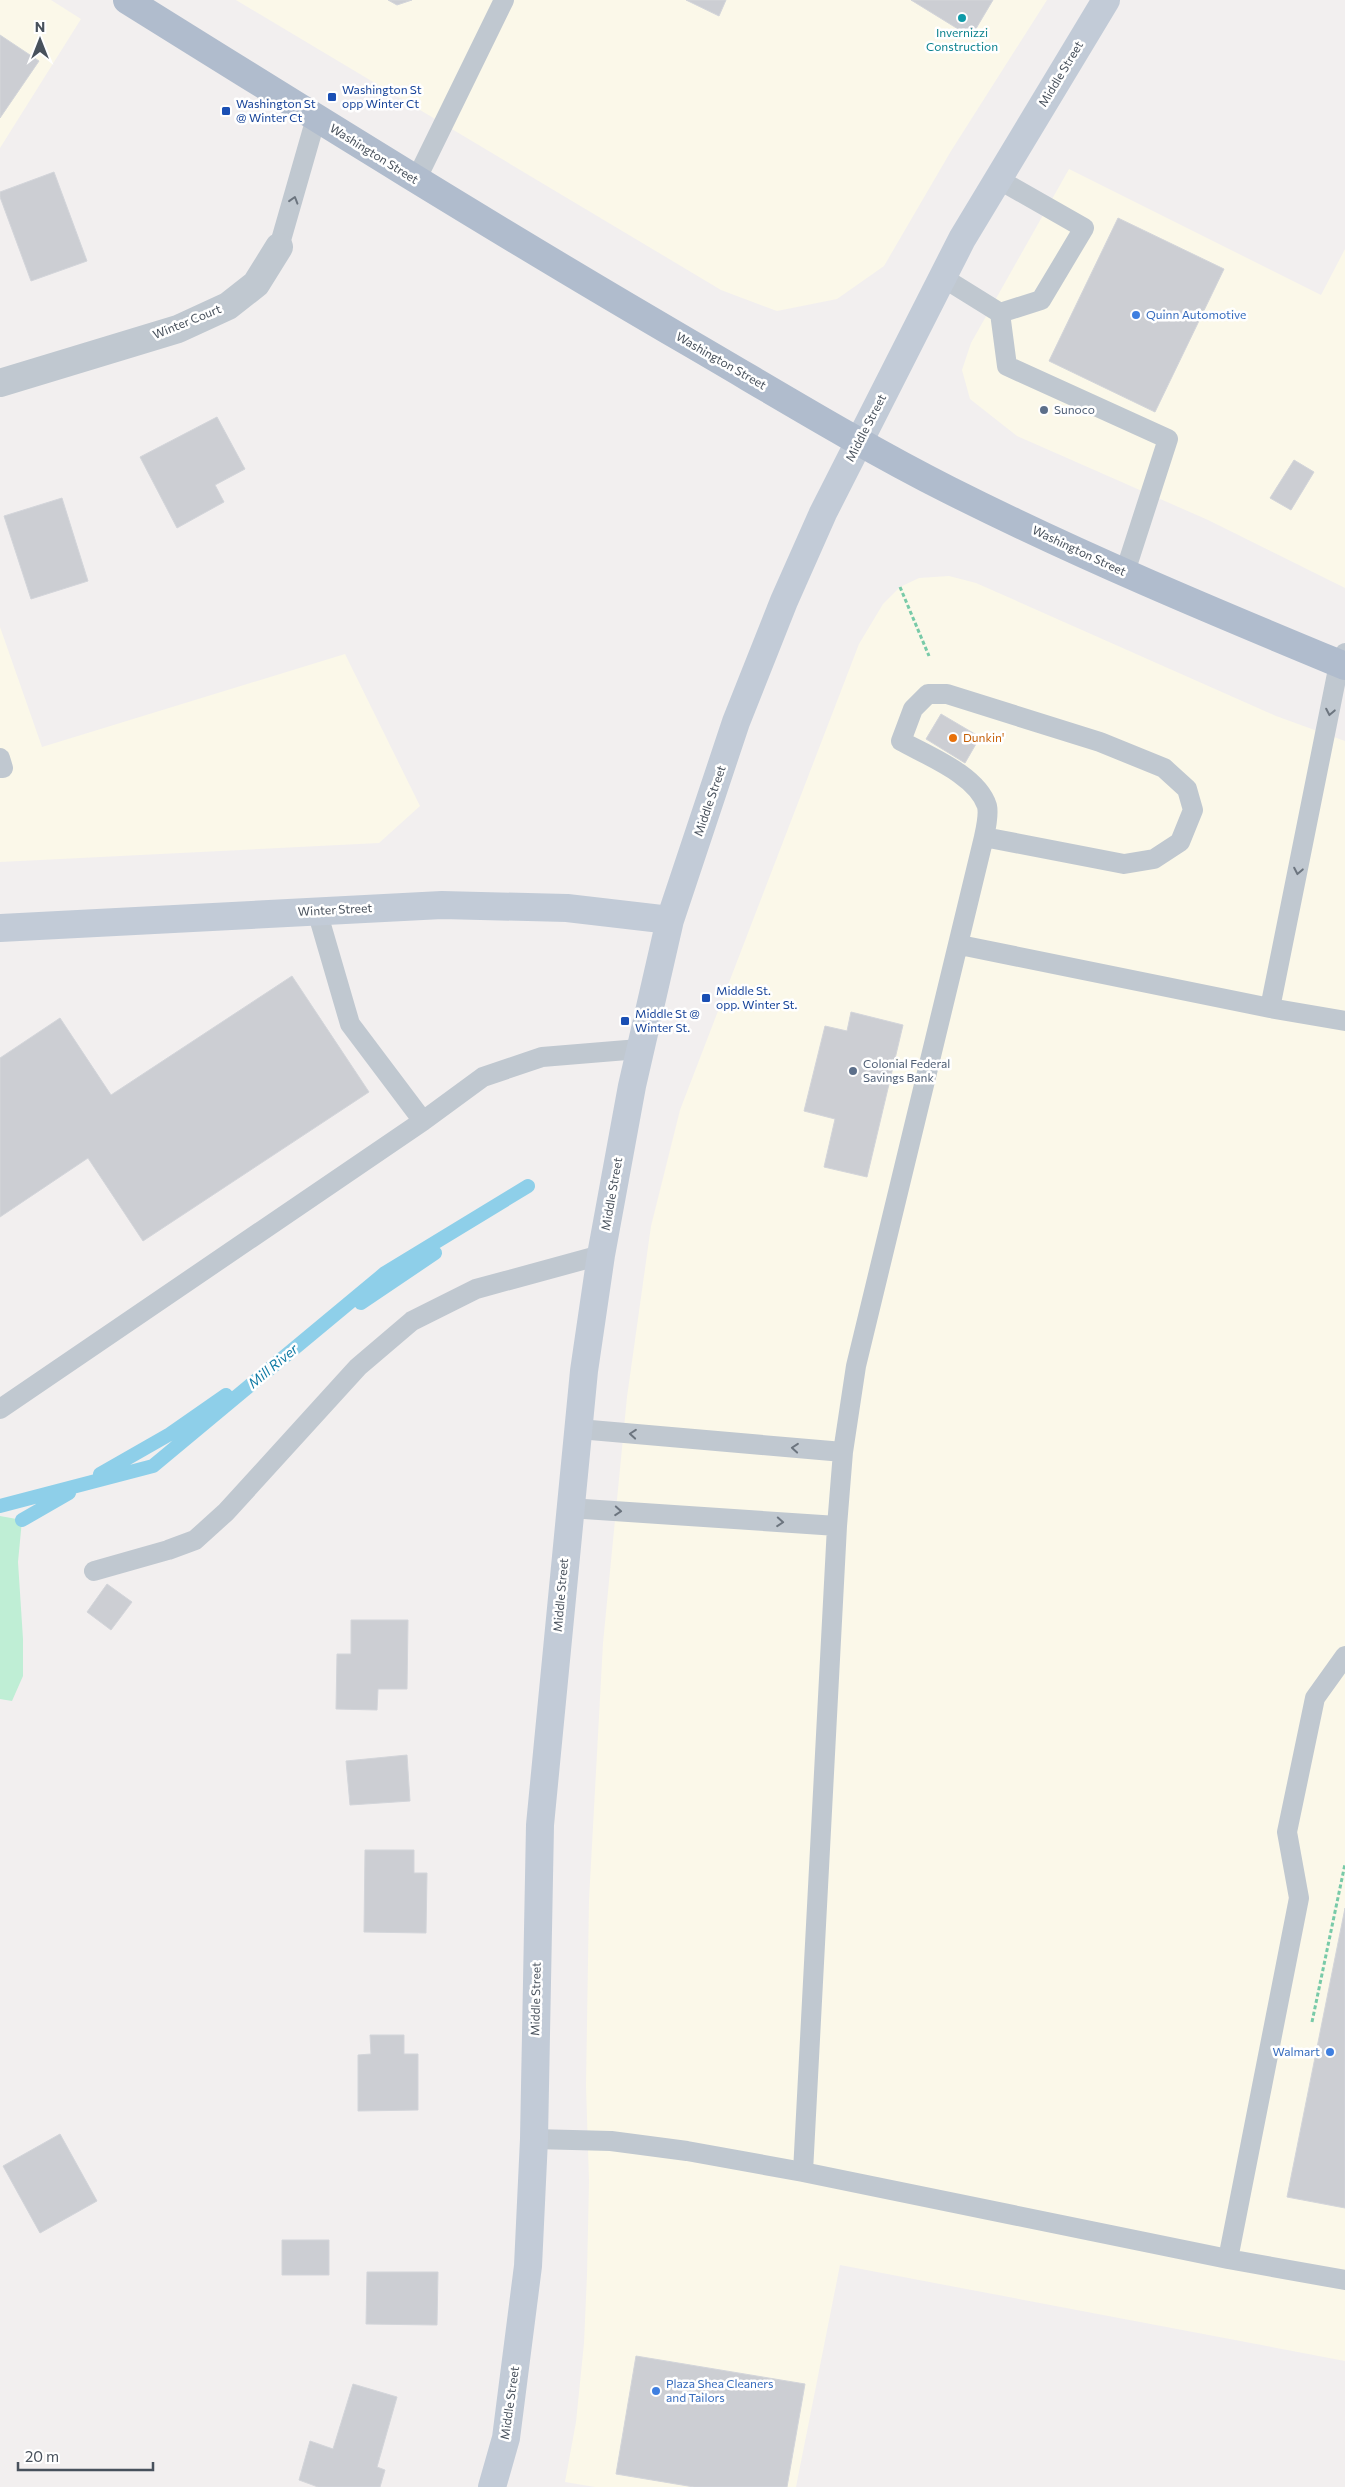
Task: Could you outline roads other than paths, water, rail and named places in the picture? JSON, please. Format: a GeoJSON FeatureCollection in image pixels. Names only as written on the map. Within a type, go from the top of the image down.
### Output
{"type":"FeatureCollection","features":[{"type":"Feature","properties":{"kind":"main road","name":"Washington Street"},"geometry":{"type":"LineString","coordinates":[[127,0],[521,245],[860,442],[950,490],[1125,572],[1343,661]]}},
{"type":"Feature","properties":{"kind":"main road","name":"Middle Street"},"geometry":{"type":"LineString","coordinates":[[492,2487],[506,2438],[528,2266],[534,2139],[540,1825],[569,1508],[584,1372],[601,1255],[639,1049],[670,920],[736,722],[784,601],[823,513],[942,277],[998,179],[1106,0]]}},
{"type":"Feature","properties":{"kind":"main road","name":"Winter Street"},"geometry":{"type":"LineString","coordinates":[[0,928],[442,905],[548,907],[670,920]]}},
{"type":"Feature","properties":{"kind":"street","name":"Winter Court"},"geometry":{"type":"LineString","coordinates":[[0,383],[178,329],[228,306],[256,284],[279,247]]}},
{"type":"Feature","properties":{"kind":"lane"},"geometry":{"type":"LineString","coordinates":[[416,180],[504,0]]}},
{"type":"Feature","properties":{"kind":"lane","name":"Winter Court"},"geometry":{"type":"LineString","coordinates":[[279,247],[316,118]]}},
{"type":"Feature","properties":{"kind":"lane"},"geometry":{"type":"LineString","coordinates":[[942,277],[1000,313],[1041,300],[1084,228],[998,179]]}},
{"type":"Feature","properties":{"kind":"lane"},"geometry":{"type":"LineString","coordinates":[[1000,313],[1007,366],[1168,439],[1125,572]]}},
{"type":"Feature","properties":{"kind":"lane"},"geometry":{"type":"LineString","coordinates":[[1270,1008],[1343,661]]}},
{"type":"Feature","properties":{"kind":"lane"},"geometry":{"type":"LineString","coordinates":[[803,2172],[837,1526],[843,1452],[856,1366],[947,988],[960,945],[984,837],[987,808],[981,792],[969,780],[901,741],[913,709],[928,694],[947,694],[1100,742],[1164,768],[1187,789],[1193,810],[1180,842],[1154,859],[1124,864],[984,837]]}},
{"type":"Feature","properties":{"kind":"lane"},"geometry":{"type":"LineString","coordinates":[[0,758],[3,768],[0,768]]}},
{"type":"Feature","properties":{"kind":"lane"},"geometry":{"type":"LineString","coordinates":[[317,911],[350,1024],[423,1121]]}},
{"type":"Feature","properties":{"kind":"lane"},"geometry":{"type":"LineString","coordinates":[[960,945],[1270,1008],[1345,1020]]}},
{"type":"Feature","properties":{"kind":"lane"},"geometry":{"type":"LineString","coordinates":[[0,1409],[423,1121],[483,1077],[542,1056],[639,1049]]}},
{"type":"Feature","properties":{"kind":"lane"},"geometry":{"type":"LineString","coordinates":[[94,1570],[168,1550],[195,1540],[226,1512],[358,1367],[412,1321],[476,1289],[601,1255]]}},
{"type":"Feature","properties":{"kind":"lane"},"geometry":{"type":"LineString","coordinates":[[579,1429],[843,1452]]}},
{"type":"Feature","properties":{"kind":"lane"},"geometry":{"type":"LineString","coordinates":[[569,1508],[837,1526]]}},
{"type":"Feature","properties":{"kind":"lane"},"geometry":{"type":"LineString","coordinates":[[1228,2259],[1299,1898],[1287,1832],[1315,1698],[1345,1656]]}},
{"type":"Feature","properties":{"kind":"lane"},"geometry":{"type":"LineString","coordinates":[[534,2139],[611,2141],[688,2151],[803,2172],[1228,2259],[1345,2280]]}},
{"type":"Feature","properties":{"kind":"waterway","name":"Mill River"},"geometry":{"type":"LineString","coordinates":[[0,1506],[153,1466],[385,1273],[528,1186]]}},
{"type":"Feature","properties":{"kind":"waterway"},"geometry":{"type":"LineString","coordinates":[[361,1303],[435,1253]]}},
{"type":"Feature","properties":{"kind":"waterway"},"geometry":{"type":"LineString","coordinates":[[100,1474],[170,1434],[226,1395]]}},
{"type":"Feature","properties":{"kind":"waterway"},"geometry":{"type":"LineString","coordinates":[[22,1520],[69,1493]]}},
{"type":"Feature","properties":{"kind":"place","name":"Invernizzi Construction"},"geometry":{"type":"Point","coordinates":[962,18]}},
{"type":"Feature","properties":{"kind":"place","name":"Washington St opp Winter Ct"},"geometry":{"type":"Point","coordinates":[332,97]}},
{"type":"Feature","properties":{"kind":"place","name":"Washington St @ Winter Ct"},"geometry":{"type":"Point","coordinates":[226,111]}},
{"type":"Feature","properties":{"kind":"place","name":"Quinn Automotive"},"geometry":{"type":"Point","coordinates":[1136,315]}},
{"type":"Feature","properties":{"kind":"place","name":"Sunoco"},"geometry":{"type":"Point","coordinates":[1044,410]}},
{"type":"Feature","properties":{"kind":"place","name":"Dunkin'"},"geometry":{"type":"Point","coordinates":[953,738]}},
{"type":"Feature","properties":{"kind":"place","name":"Middle St. opp. Winter St."},"geometry":{"type":"Point","coordinates":[706,998]}},
{"type":"Feature","properties":{"kind":"place","name":"Middle St @ Winter St."},"geometry":{"type":"Point","coordinates":[625,1021]}},
{"type":"Feature","properties":{"kind":"place","name":"Colonial Federal Savings Bank"},"geometry":{"type":"Point","coordinates":[853,1071]}},
{"type":"Feature","properties":{"kind":"place","name":"Walmart"},"geometry":{"type":"Point","coordinates":[1330,2052]}},
{"type":"Feature","properties":{"kind":"place","name":"Plaza Shea Cleaners and Tailors"},"geometry":{"type":"Point","coordinates":[656,2391]}}]}
